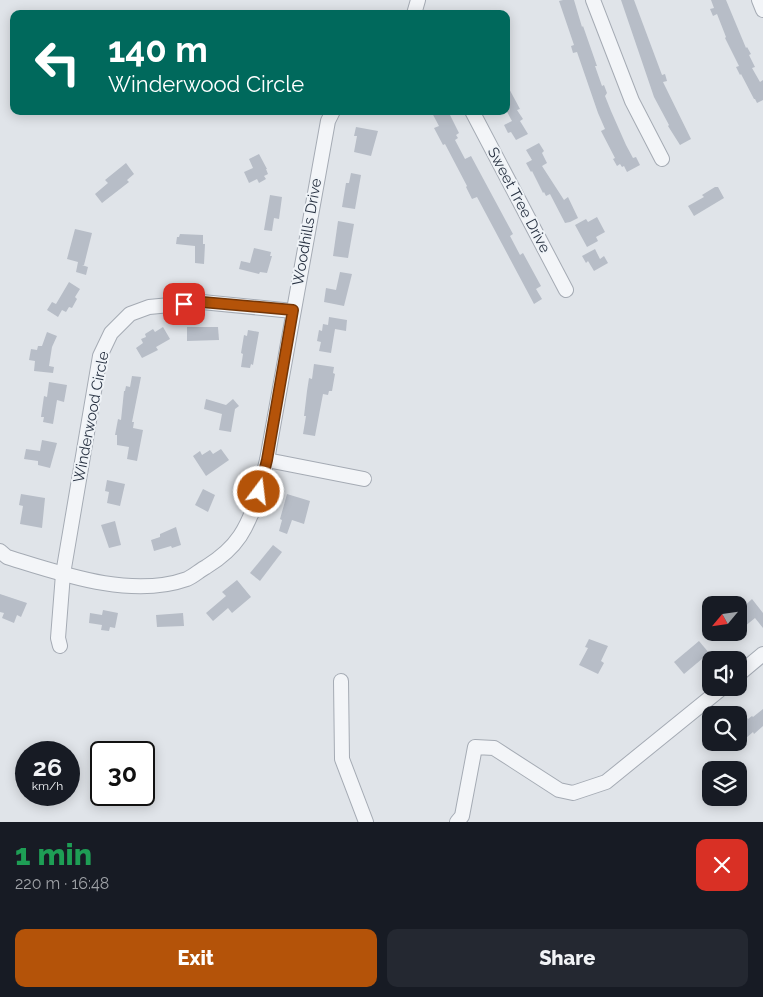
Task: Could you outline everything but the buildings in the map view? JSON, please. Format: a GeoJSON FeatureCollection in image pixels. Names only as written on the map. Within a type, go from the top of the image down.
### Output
{"type":"FeatureCollection","features":[{"type":"Feature","properties":{"kind":"street"},"geometry":{"type":"LineString","coordinates":[[593,0],[632,101],[662,159]]}},
{"type":"Feature","properties":{"kind":"street"},"geometry":{"type":"LineString","coordinates":[[759,0],[763,10]]}},
{"type":"Feature","properties":{"kind":"street","name":"Woodhills Drive"},"geometry":{"type":"LineString","coordinates":[[0,551],[7,557],[62,574],[119,585],[152,586],[188,578],[218,559],[240,536],[255,507],[267,460],[328,121],[331,115]]}},
{"type":"Feature","properties":{"kind":"street","name":"Sweet Tree Drive"},"geometry":{"type":"LineString","coordinates":[[474,115],[566,290]]}},
{"type":"Feature","properties":{"kind":"street","name":"Winderwood Circle"},"geometry":{"type":"LineString","coordinates":[[60,646],[58,638],[62,574],[100,356],[111,333],[130,314],[149,307],[202,302],[293,310]]}},
{"type":"Feature","properties":{"kind":"street"},"geometry":{"type":"LineString","coordinates":[[267,460],[364,479]]}},
{"type":"Feature","properties":{"kind":"street"},"geometry":{"type":"LineString","coordinates":[[747,667],[763,654]]}},
{"type":"Feature","properties":{"kind":"street"},"geometry":{"type":"LineString","coordinates":[[341,680],[342,759],[366,822]]}},
{"type":"Feature","properties":{"kind":"street"},"geometry":{"type":"LineString","coordinates":[[457,822],[462,816],[475,747],[494,748],[559,790],[572,793],[606,782],[712,696]]}},
{"type":"Feature","properties":{"kind":"route"},"geometry":{"type":"LineString","coordinates":[[184,304],[202,302],[293,310],[267,460],[259,492]]}}]}
